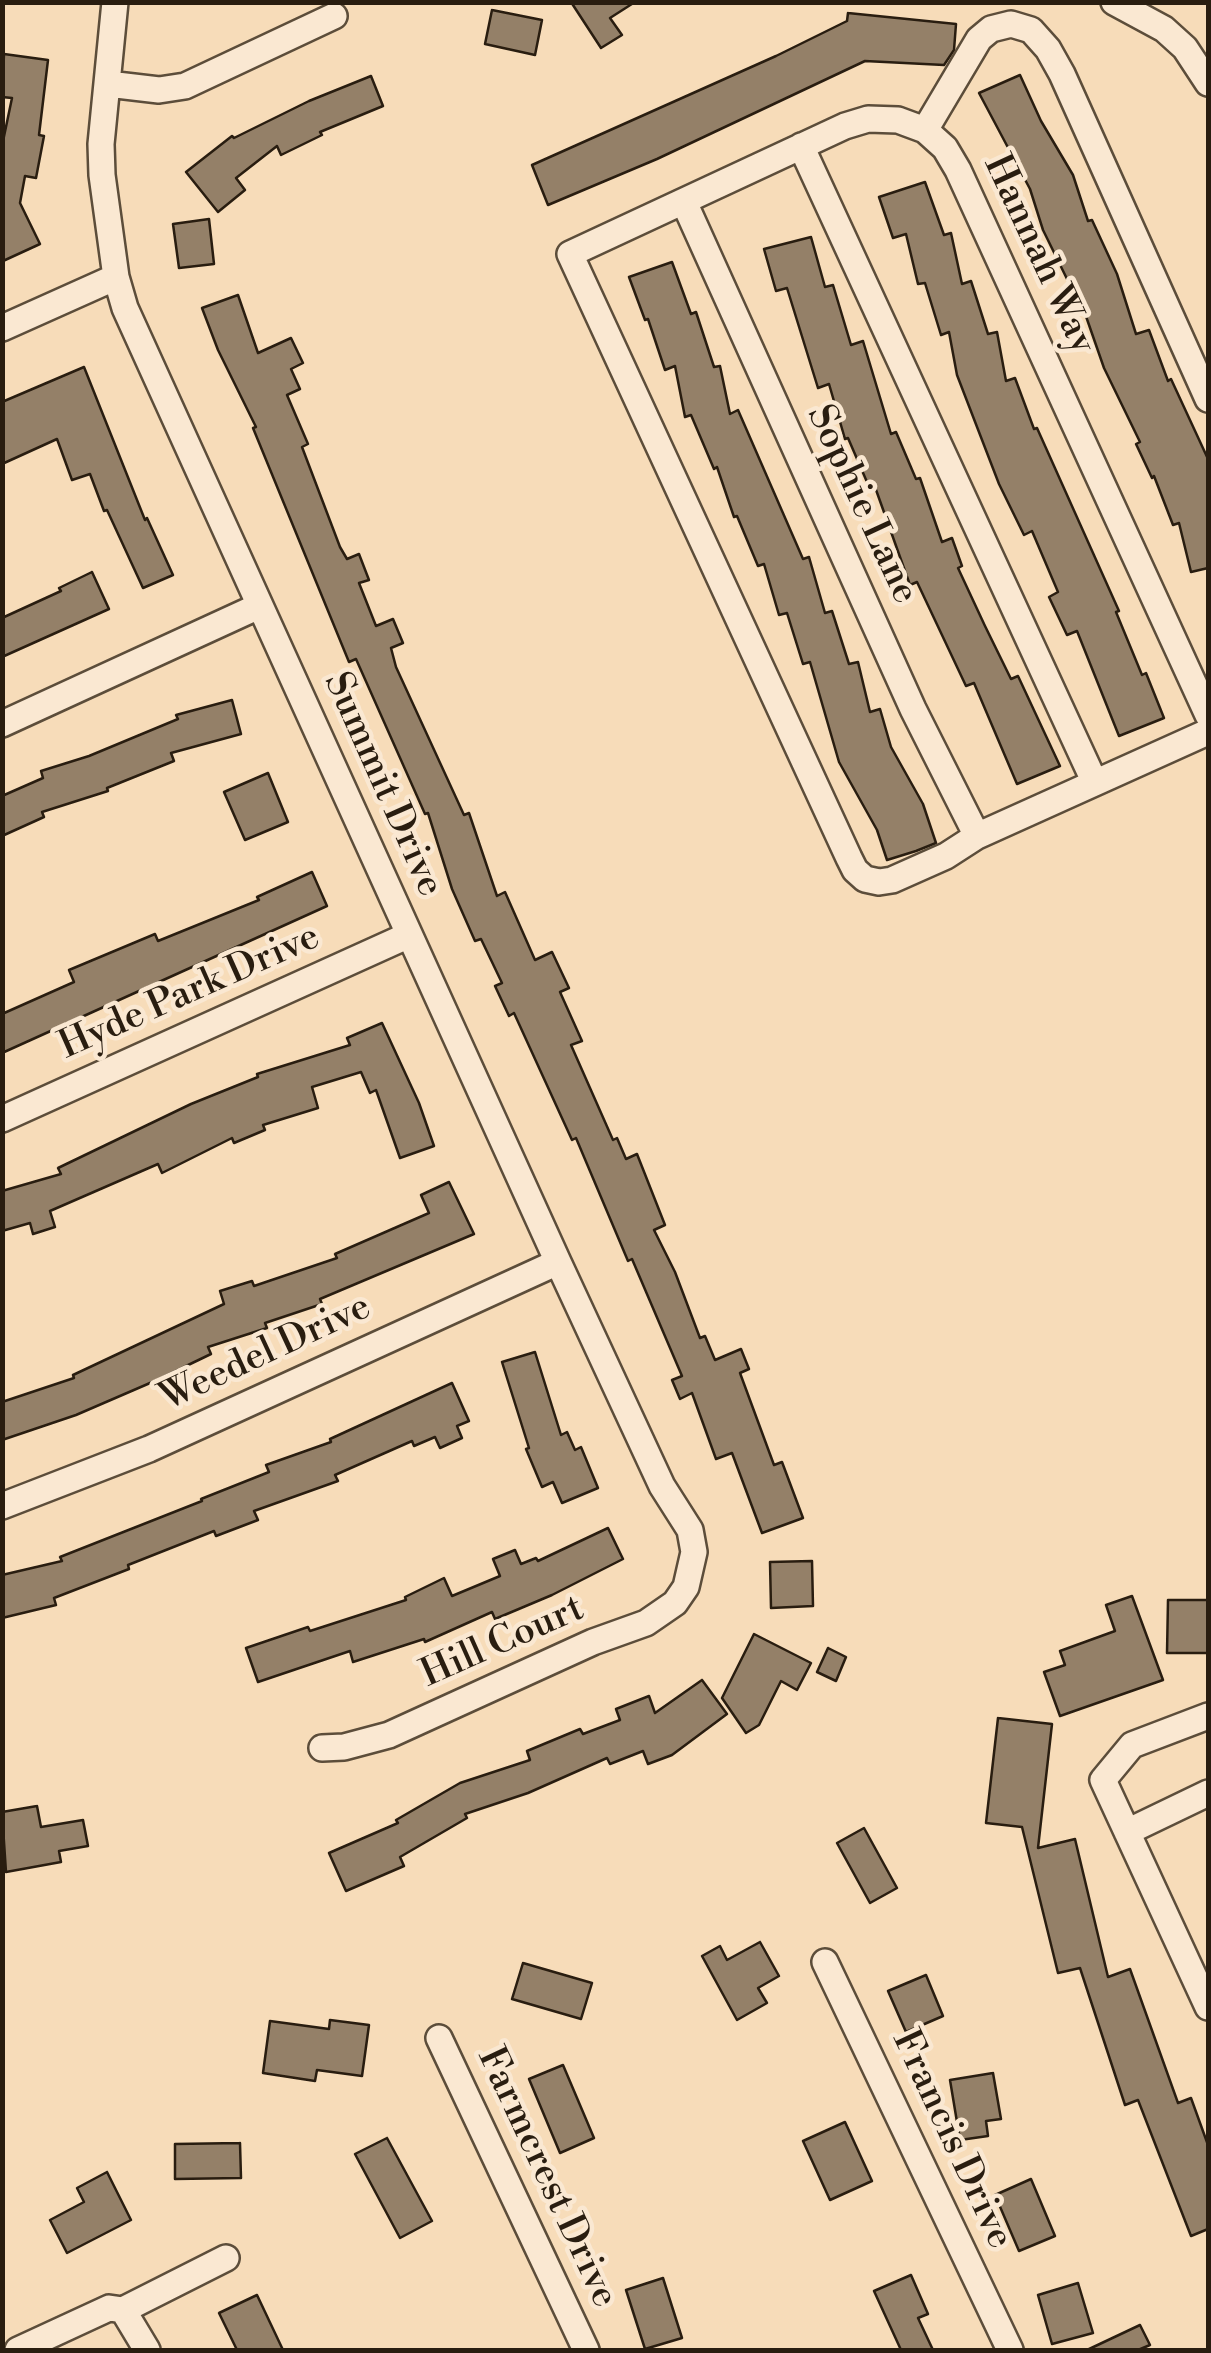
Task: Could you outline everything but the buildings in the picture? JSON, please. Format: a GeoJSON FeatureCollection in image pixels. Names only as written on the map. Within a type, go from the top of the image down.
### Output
{"type":"FeatureCollection","features":[{"type":"Feature","properties":{"kind":"street","name":"Summit Drive"},"geometry":{"type":"LineString","coordinates":[[115,2],[101,144],[102,175],[116,276],[132,324],[558,1262],[662,1486],[690,1530],[692,1572]]}},
{"type":"Feature","properties":{"kind":"street"},"geometry":{"type":"LineString","coordinates":[[1114,2],[1164,29],[1185,48],[1208,83]]}},
{"type":"Feature","properties":{"kind":"street"},"geometry":{"type":"LineString","coordinates":[[108,84],[159,90],[185,86],[334,16]]}},
{"type":"Feature","properties":{"kind":"street"},"geometry":{"type":"LineString","coordinates":[[1208,399],[1062,74],[1031,30],[1011,24],[991,29],[979,40],[925,130],[898,120],[868,119],[801,146],[570,254],[855,870],[879,882],[892,880],[946,856],[977,836],[1208,732]]}},
{"type":"Feature","properties":{"kind":"street","name":"Hannah Way"},"geometry":{"type":"LineString","coordinates":[[925,130],[945,148],[958,170],[1208,716]]}},
{"type":"Feature","properties":{"kind":"street"},"geometry":{"type":"LineString","coordinates":[[801,146],[1095,784]]}},
{"type":"Feature","properties":{"kind":"street","name":"Sophie Lane"},"geometry":{"type":"LineString","coordinates":[[684,202],[913,709],[977,836]]}},
{"type":"Feature","properties":{"kind":"street"},"geometry":{"type":"LineString","coordinates":[[2,328],[116,276]]}},
{"type":"Feature","properties":{"kind":"street"},"geometry":{"type":"LineString","coordinates":[[2,724],[260,606]]}},
{"type":"Feature","properties":{"kind":"street","name":"Hyde Park Drive"},"geometry":{"type":"LineString","coordinates":[[2,1119],[408,935]]}},
{"type":"Feature","properties":{"kind":"street","name":"Weedel Drive"},"geometry":{"type":"LineString","coordinates":[[2,1506],[148,1449],[558,1262]]}},
{"type":"Feature","properties":{"kind":"street","name":"Hill Court"},"geometry":{"type":"LineString","coordinates":[[322,1748],[356,1745],[389,1735],[594,1642],[646,1623],[675,1603],[692,1572]]}},
{"type":"Feature","properties":{"kind":"street"},"geometry":{"type":"LineString","coordinates":[[1208,1716],[1132,1745],[1103,1780],[1208,2007]]}},
{"type":"Feature","properties":{"kind":"street"},"geometry":{"type":"LineString","coordinates":[[1127,1832],[1208,1793]]}},
{"type":"Feature","properties":{"kind":"street","name":"Francis Drive"},"geometry":{"type":"LineString","coordinates":[[825,1962],[1010,2350]]}},
{"type":"Feature","properties":{"kind":"street","name":"Farmcrest Drive"},"geometry":{"type":"LineString","coordinates":[[439,2038],[586,2350]]}},
{"type":"Feature","properties":{"kind":"street"},"geometry":{"type":"LineString","coordinates":[[18,2350],[109,2308],[123,2310],[226,2258]]}},
{"type":"Feature","properties":{"kind":"street"},"geometry":{"type":"LineString","coordinates":[[123,2310],[147,2350]]}}]}
